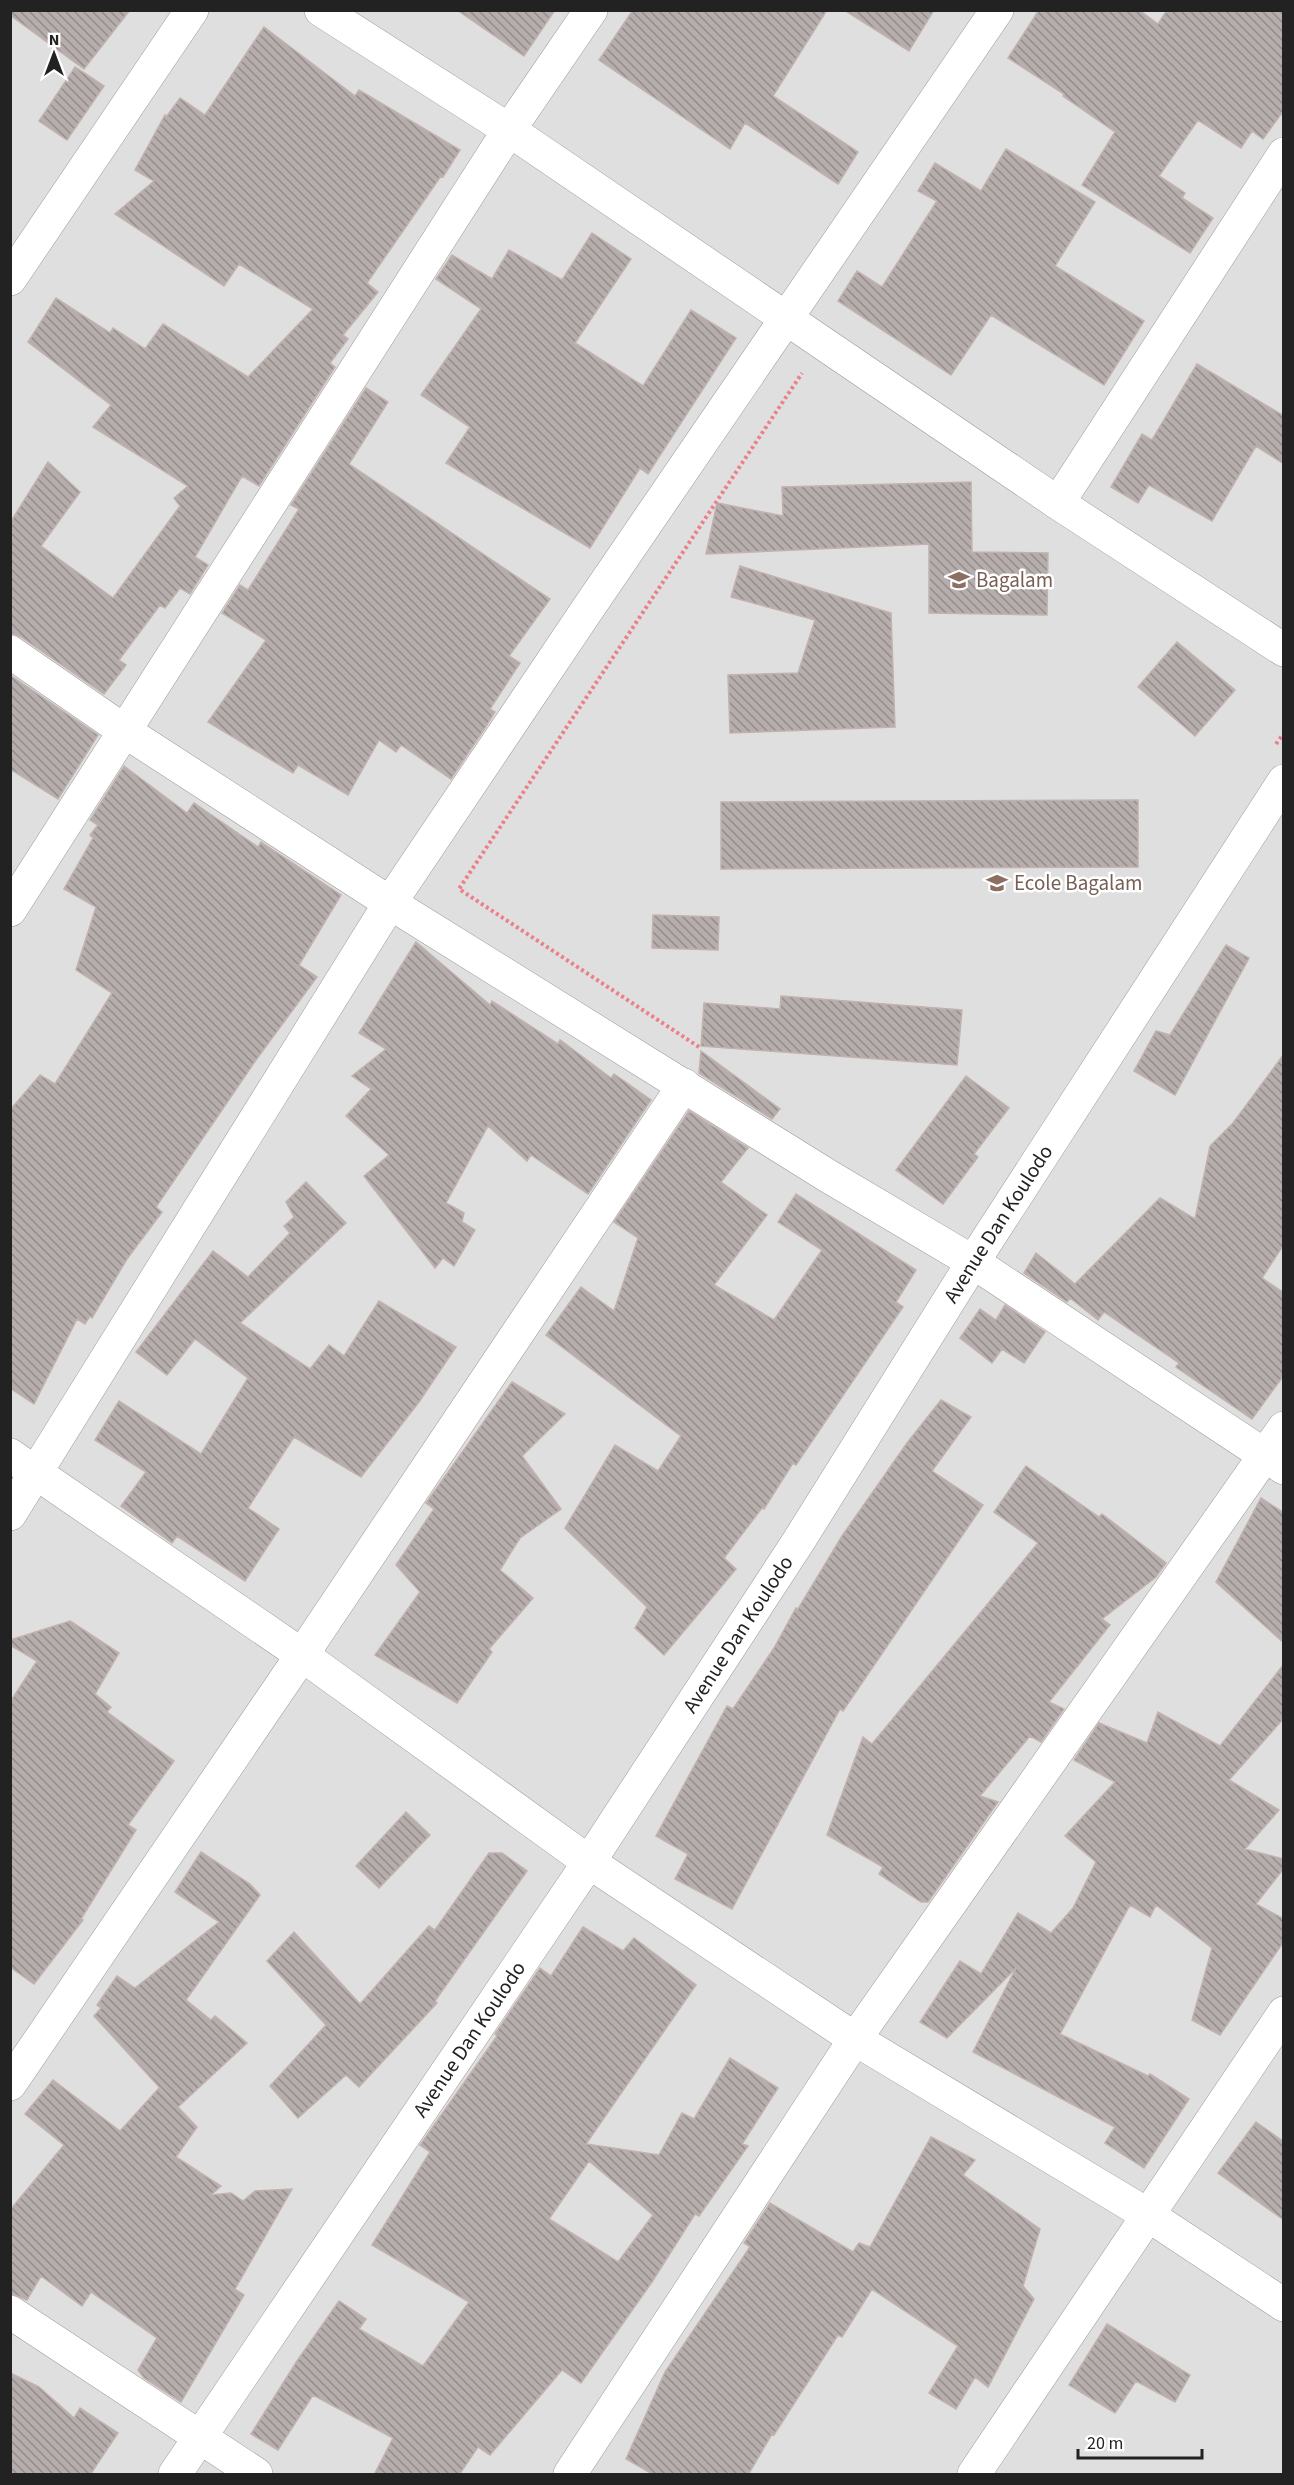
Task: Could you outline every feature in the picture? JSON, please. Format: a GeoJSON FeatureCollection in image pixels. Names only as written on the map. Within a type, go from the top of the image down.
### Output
{"type":"FeatureCollection","features":[{"type":"Feature","properties":{"kind":"street"},"geometry":{"type":"LineString","coordinates":[[10,279],[192,10]]}},
{"type":"Feature","properties":{"kind":"street"},"geometry":{"type":"LineString","coordinates":[[321,10],[509,130],[1058,503],[1284,650]]}},
{"type":"Feature","properties":{"kind":"street"},"geometry":{"type":"LineString","coordinates":[[10,910],[509,130],[591,10]]}},
{"type":"Feature","properties":{"kind":"street"},"geometry":{"type":"LineString","coordinates":[[10,1514],[390,903],[997,10]]}},
{"type":"Feature","properties":{"kind":"street"},"geometry":{"type":"LineString","coordinates":[[1058,503],[1284,154]]}},
{"type":"Feature","properties":{"kind":"street"},"geometry":{"type":"LineString","coordinates":[[10,652],[126,732],[390,903],[684,1084],[828,1176],[973,1262],[1274,1462]]}},
{"type":"Feature","properties":{"kind":"street","name":"Avenue Dan Koulodo"},"geometry":{"type":"LineString","coordinates":[[175,2475],[589,1862],[798,1542],[1277,767]]}},
{"type":"Feature","properties":{"kind":"street"},"geometry":{"type":"LineString","coordinates":[[10,2084],[302,1655],[684,1084]]}},
{"type":"Feature","properties":{"kind":"street"},"geometry":{"type":"LineString","coordinates":[[570,2475],[855,2039],[1274,1462],[1284,1428]]}},
{"type":"Feature","properties":{"kind":"street"},"geometry":{"type":"LineString","coordinates":[[10,1455],[302,1655],[589,1862],[855,2039],[1148,2215],[1284,2305]]}},
{"type":"Feature","properties":{"kind":"street"},"geometry":{"type":"LineString","coordinates":[[974,2475],[1284,2013]]}},
{"type":"Feature","properties":{"kind":"street"},"geometry":{"type":"LineString","coordinates":[[10,2312],[256,2475]]}},
{"type":"Feature","properties":{"kind":"path"},"geometry":{"type":"LineString","coordinates":[[705,1051],[459,889],[803,370]]}},
{"type":"Feature","properties":{"kind":"path"},"geometry":{"type":"LineString","coordinates":[[1277,767],[1284,733]]}},
{"type":"Feature","properties":{"kind":"shaded area"},"geometry":{"type":"Polygon","coordinates":[[[11,11],[1283,11],[1283,2474],[11,2474],[11,11]]]}},
{"type":"Feature","properties":{"kind":"building"},"geometry":{"type":"Polygon","coordinates":[[[10,10],[130,10],[84,69],[10,15],[10,10]]]}},
{"type":"Feature","properties":{"kind":"building"},"geometry":{"type":"Polygon","coordinates":[[[457,10],[555,10],[524,56],[457,10]]]}},
{"type":"Feature","properties":{"kind":"building"},"geometry":{"type":"Polygon","coordinates":[[[633,10],[827,10],[773,96],[858,152],[838,184],[745,123],[730,149],[599,60],[633,10]]]}},
{"type":"Feature","properties":{"kind":"building"},"geometry":{"type":"Polygon","coordinates":[[[844,10],[934,10],[909,51],[844,10]]]}},
{"type":"Feature","properties":{"kind":"building"},"geometry":{"type":"Polygon","coordinates":[[[1039,10],[1139,10],[1158,24],[1167,10],[1284,10],[1284,110],[1263,139],[1252,131],[1241,148],[1198,120],[1159,176],[1185,193],[1182,198],[1213,218],[1190,253],[1082,185],[1115,132],[1063,96],[1064,94],[1008,58],[1039,10]]]}},
{"type":"Feature","properties":{"kind":"building"},"geometry":{"type":"Polygon","coordinates":[[[264,27],[355,96],[359,90],[460,150],[367,283],[378,292],[343,335],[348,339],[330,363],[335,367],[259,486],[242,476],[195,557],[208,565],[190,594],[180,588],[165,608],[160,605],[119,660],[126,665],[104,694],[21,637],[10,633],[10,523],[48,462],[80,492],[41,546],[113,598],[180,506],[174,498],[188,486],[93,427],[111,405],[28,342],[56,298],[110,333],[113,328],[145,349],[163,324],[248,377],[313,309],[239,264],[224,286],[115,214],[154,181],[135,170],[165,115],[167,116],[180,98],[205,115],[264,27]]]}},
{"type":"Feature","properties":{"kind":"building"},"geometry":{"type":"Polygon","coordinates":[[[75,67],[104,86],[67,140],[39,121],[75,67]]]}},
{"type":"Feature","properties":{"kind":"building"},"geometry":{"type":"Polygon","coordinates":[[[1006,149],[1095,202],[1055,266],[1144,321],[1104,385],[991,315],[951,375],[838,301],[857,271],[882,287],[937,201],[918,191],[935,163],[981,191],[1006,149]]]}},
{"type":"Feature","properties":{"kind":"building"},"geometry":{"type":"Polygon","coordinates":[[[592,233],[631,259],[575,343],[643,386],[691,310],[736,338],[648,474],[640,468],[590,548],[446,463],[470,427],[421,395],[481,309],[436,279],[452,255],[492,279],[509,250],[562,280],[592,233]]]}},
{"type":"Feature","properties":{"kind":"building"},"geometry":{"type":"Polygon","coordinates":[[[1197,364],[1284,416],[1284,464],[1256,446],[1212,521],[1149,485],[1138,503],[1111,487],[1142,434],[1152,440],[1197,364]]]}},
{"type":"Feature","properties":{"kind":"building"},"geometry":{"type":"Polygon","coordinates":[[[366,388],[388,402],[349,464],[550,599],[509,656],[520,663],[490,709],[495,712],[451,779],[401,745],[396,752],[379,740],[348,795],[298,765],[293,773],[208,722],[266,640],[222,613],[240,585],[248,590],[299,509],[291,505],[366,388]]]}},
{"type":"Feature","properties":{"kind":"building"},"geometry":{"type":"Polygon","coordinates":[[[971,482],[972,552],[1048,553],[1047,615],[929,613],[929,544],[706,554],[717,503],[783,516],[782,487],[971,482]]]}},
{"type":"Feature","properties":{"kind":"building"},"geometry":{"type":"Polygon","coordinates":[[[740,566],[891,613],[895,727],[730,733],[728,675],[798,673],[815,620],[731,597],[740,566]]]}},
{"type":"Feature","properties":{"kind":"building"},"geometry":{"type":"Polygon","coordinates":[[[1177,642],[1235,690],[1195,736],[1138,687],[1177,642]]]}},
{"type":"Feature","properties":{"kind":"building"},"geometry":{"type":"Polygon","coordinates":[[[10,675],[98,735],[58,799],[10,769],[10,675]]]}},
{"type":"Feature","properties":{"kind":"building"},"geometry":{"type":"Polygon","coordinates":[[[124,766],[187,813],[194,803],[258,847],[261,842],[341,895],[299,965],[317,977],[256,1060],[156,1207],[162,1212],[127,1259],[92,1318],[90,1316],[85,1324],[77,1319],[34,1404],[10,1388],[10,1110],[40,1075],[55,1084],[112,993],[76,970],[96,907],[64,889],[93,838],[90,835],[98,825],[90,820],[124,766]]]}},
{"type":"Feature","properties":{"kind":"building"},"geometry":{"type":"Polygon","coordinates":[[[1138,800],[1138,867],[721,869],[721,802],[1138,800]]]}},
{"type":"Feature","properties":{"kind":"building"},"geometry":{"type":"Polygon","coordinates":[[[653,915],[719,917],[718,950],[652,948],[653,915]]]}},
{"type":"Feature","properties":{"kind":"building"},"geometry":{"type":"Polygon","coordinates":[[[416,942],[490,1005],[492,1001],[558,1044],[560,1040],[611,1078],[614,1074],[651,1100],[588,1194],[531,1155],[527,1161],[488,1126],[446,1203],[464,1213],[462,1222],[475,1230],[454,1266],[443,1258],[435,1268],[364,1176],[389,1155],[346,1116],[371,1089],[352,1076],[386,1049],[359,1033],[416,942]]]}},
{"type":"Feature","properties":{"kind":"building"},"geometry":{"type":"Polygon","coordinates":[[[1226,945],[1249,958],[1175,1095],[1134,1071],[1156,1031],[1170,1035],[1226,945]]]}},
{"type":"Feature","properties":{"kind":"building"},"geometry":{"type":"Polygon","coordinates":[[[781,996],[962,1010],[957,1065],[701,1046],[704,1003],[780,1009],[781,996]]]}},
{"type":"Feature","properties":{"kind":"building"},"geometry":{"type":"Polygon","coordinates":[[[701,1051],[780,1109],[772,1119],[699,1073],[701,1051]]]}},
{"type":"Feature","properties":{"kind":"building"},"geometry":{"type":"Polygon","coordinates":[[[1284,1054],[1284,1244],[1262,1278],[1284,1293],[1284,1375],[1252,1419],[1176,1367],[1179,1363],[1104,1312],[1098,1320],[1070,1298],[1067,1302],[1024,1273],[1036,1253],[1075,1284],[1160,1198],[1195,1219],[1210,1146],[1233,1123],[1284,1054]]]}},
{"type":"Feature","properties":{"kind":"building"},"geometry":{"type":"Polygon","coordinates":[[[966,1076],[1009,1108],[974,1154],[978,1157],[943,1204],[896,1170],[966,1076]]]}},
{"type":"Feature","properties":{"kind":"building"},"geometry":{"type":"Polygon","coordinates":[[[689,1111],[748,1148],[721,1182],[767,1215],[714,1285],[774,1320],[822,1250],[778,1222],[796,1194],[916,1270],[896,1302],[903,1307],[796,1465],[793,1463],[764,1509],[762,1508],[724,1558],[736,1569],[664,1655],[635,1628],[647,1607],[565,1528],[615,1445],[658,1471],[681,1436],[546,1335],[581,1287],[614,1311],[638,1238],[614,1222],[689,1111]]]}},
{"type":"Feature","properties":{"kind":"building"},"geometry":{"type":"Polygon","coordinates":[[[306,1182],[346,1223],[240,1323],[310,1369],[329,1345],[344,1356],[379,1301],[456,1347],[419,1402],[361,1477],[294,1437],[248,1508],[279,1529],[245,1581],[177,1536],[172,1543],[121,1506],[146,1472],[95,1440],[119,1401],[201,1454],[248,1378],[195,1339],[167,1375],[136,1352],[213,1251],[248,1277],[290,1233],[284,1226],[294,1217],[286,1202],[306,1182]]]}},
{"type":"Feature","properties":{"kind":"building"},"geometry":{"type":"Polygon","coordinates":[[[1005,1305],[1045,1332],[1024,1363],[1002,1349],[992,1363],[960,1338],[980,1309],[996,1320],[1005,1305]]]}},
{"type":"Feature","properties":{"kind":"building"},"geometry":{"type":"Polygon","coordinates":[[[512,1382],[565,1414],[522,1456],[561,1509],[520,1538],[500,1570],[533,1598],[489,1649],[492,1652],[457,1703],[375,1655],[420,1592],[396,1565],[434,1509],[426,1503],[512,1382]]]}},
{"type":"Feature","properties":{"kind":"building"},"geometry":{"type":"Polygon","coordinates":[[[941,1400],[971,1417],[932,1471],[983,1505],[843,1711],[840,1709],[732,1909],[675,1879],[688,1854],[656,1836],[727,1706],[733,1709],[774,1648],[796,1608],[798,1609],[842,1536],[907,1443],[941,1400]]]}},
{"type":"Feature","properties":{"kind":"building"},"geometry":{"type":"Polygon","coordinates":[[[1026,1466],[1099,1517],[1102,1514],[1166,1563],[1156,1577],[1102,1619],[1110,1625],[1049,1702],[1064,1709],[1041,1742],[1030,1736],[980,1796],[998,1802],[928,1902],[921,1902],[879,1874],[883,1867],[827,1835],[863,1737],[872,1744],[1038,1543],[994,1512],[1026,1466]]]}},
{"type":"Feature","properties":{"kind":"building"},"geometry":{"type":"Polygon","coordinates":[[[1261,1498],[1284,1513],[1284,1643],[1216,1582],[1261,1498]]]}},
{"type":"Feature","properties":{"kind":"building"},"geometry":{"type":"Polygon","coordinates":[[[70,1621],[119,1653],[95,1694],[111,1707],[107,1712],[174,1761],[128,1825],[136,1830],[81,1919],[83,1920],[34,1984],[10,1967],[10,1702],[37,1661],[10,1645],[10,1640],[70,1621]]]}},
{"type":"Feature","properties":{"kind":"building"},"geometry":{"type":"Polygon","coordinates":[[[1284,1664],[1284,1718],[1229,1780],[1279,1810],[1245,1849],[1284,1859],[1284,1868],[1256,1904],[1284,1919],[1284,1941],[1220,2035],[1192,2020],[1212,1948],[1156,1905],[1150,1917],[1130,1905],[1060,2034],[1148,2076],[1150,2074],[1189,2099],[1144,2168],[1105,2143],[1115,2127],[973,2052],[1016,1968],[947,2038],[920,2022],[960,1961],[981,1974],[1018,1913],[1051,1933],[1073,1908],[1096,1862],[1065,1836],[1115,1782],[1074,1760],[1099,1723],[1147,1743],[1158,1712],[1220,1746],[1284,1664]]]}},
{"type":"Feature","properties":{"kind":"building"},"geometry":{"type":"Polygon","coordinates":[[[406,1812],[430,1835],[379,1888],[356,1866],[406,1812]]]}},
{"type":"Feature","properties":{"kind":"building"},"geometry":{"type":"Polygon","coordinates":[[[201,1852],[250,1884],[260,1895],[186,2000],[211,2020],[215,2016],[247,2043],[178,2107],[197,2127],[176,2157],[221,2186],[211,2195],[231,2193],[243,2201],[255,2191],[292,2189],[235,2289],[244,2295],[181,2402],[144,2378],[138,2370],[157,2338],[91,2292],[82,2306],[41,2276],[27,2300],[10,2293],[10,2210],[64,2145],[25,2114],[53,2080],[120,2131],[159,2088],[172,2101],[94,2016],[101,2008],[97,2005],[117,1976],[135,1988],[219,1922],[175,1892],[201,1852]]]}},
{"type":"Feature","properties":{"kind":"building"},"geometry":{"type":"Polygon","coordinates":[[[489,1853],[502,1853],[527,1871],[435,2001],[437,2003],[359,2087],[346,2075],[298,2118],[270,2086],[326,2025],[267,1961],[294,1932],[360,2004],[429,1926],[435,1930],[489,1853]]]}},
{"type":"Feature","properties":{"kind":"building"},"geometry":{"type":"Polygon","coordinates":[[[583,1927],[623,1951],[634,1938],[696,1985],[586,2144],[659,2155],[682,2113],[694,2119],[730,2058],[778,2088],[742,2144],[748,2146],[699,2216],[695,2214],[652,2282],[581,2383],[562,2370],[490,2455],[478,2447],[459,2475],[374,2475],[393,2438],[313,2395],[278,2450],[251,2434],[297,2361],[339,2301],[366,2319],[359,2329],[423,2366],[469,2302],[372,2245],[430,2152],[420,2145],[497,2036],[495,2034],[540,1968],[551,1976],[583,1927]],[[589,2161],[549,2219],[618,2262],[653,2215],[589,2161]]]}},
{"type":"Feature","properties":{"kind":"building"},"geometry":{"type":"Polygon","coordinates":[[[1256,2122],[1284,2142],[1284,2220],[1218,2173],[1256,2122]]]}},
{"type":"Feature","properties":{"kind":"building"},"geometry":{"type":"Polygon","coordinates":[[[931,2137],[975,2160],[963,2175],[1040,2229],[1023,2286],[1034,2299],[988,2387],[975,2377],[956,2409],[929,2393],[958,2346],[872,2289],[842,2337],[838,2335],[774,2435],[772,2434],[748,2475],[654,2475],[626,2459],[665,2372],[750,2247],[744,2243],[770,2203],[853,2252],[859,2243],[870,2247],[931,2137]]]}},
{"type":"Feature","properties":{"kind":"building"},"geometry":{"type":"Polygon","coordinates":[[[1107,2324],[1190,2375],[1175,2402],[1136,2381],[1115,2413],[1069,2385],[1107,2324]]]}},
{"type":"Feature","properties":{"kind":"building"},"geometry":{"type":"Polygon","coordinates":[[[10,2373],[39,2387],[74,2418],[80,2408],[118,2433],[90,2475],[10,2475],[10,2373]]]}},
{"type":"Feature","properties":{"kind":"place","name":"Bagalam"},"geometry":{"type":"Point","coordinates":[959,580]}},
{"type":"Feature","properties":{"kind":"place","name":"Ecole Bagalam"},"geometry":{"type":"Point","coordinates":[997,883]}}]}
